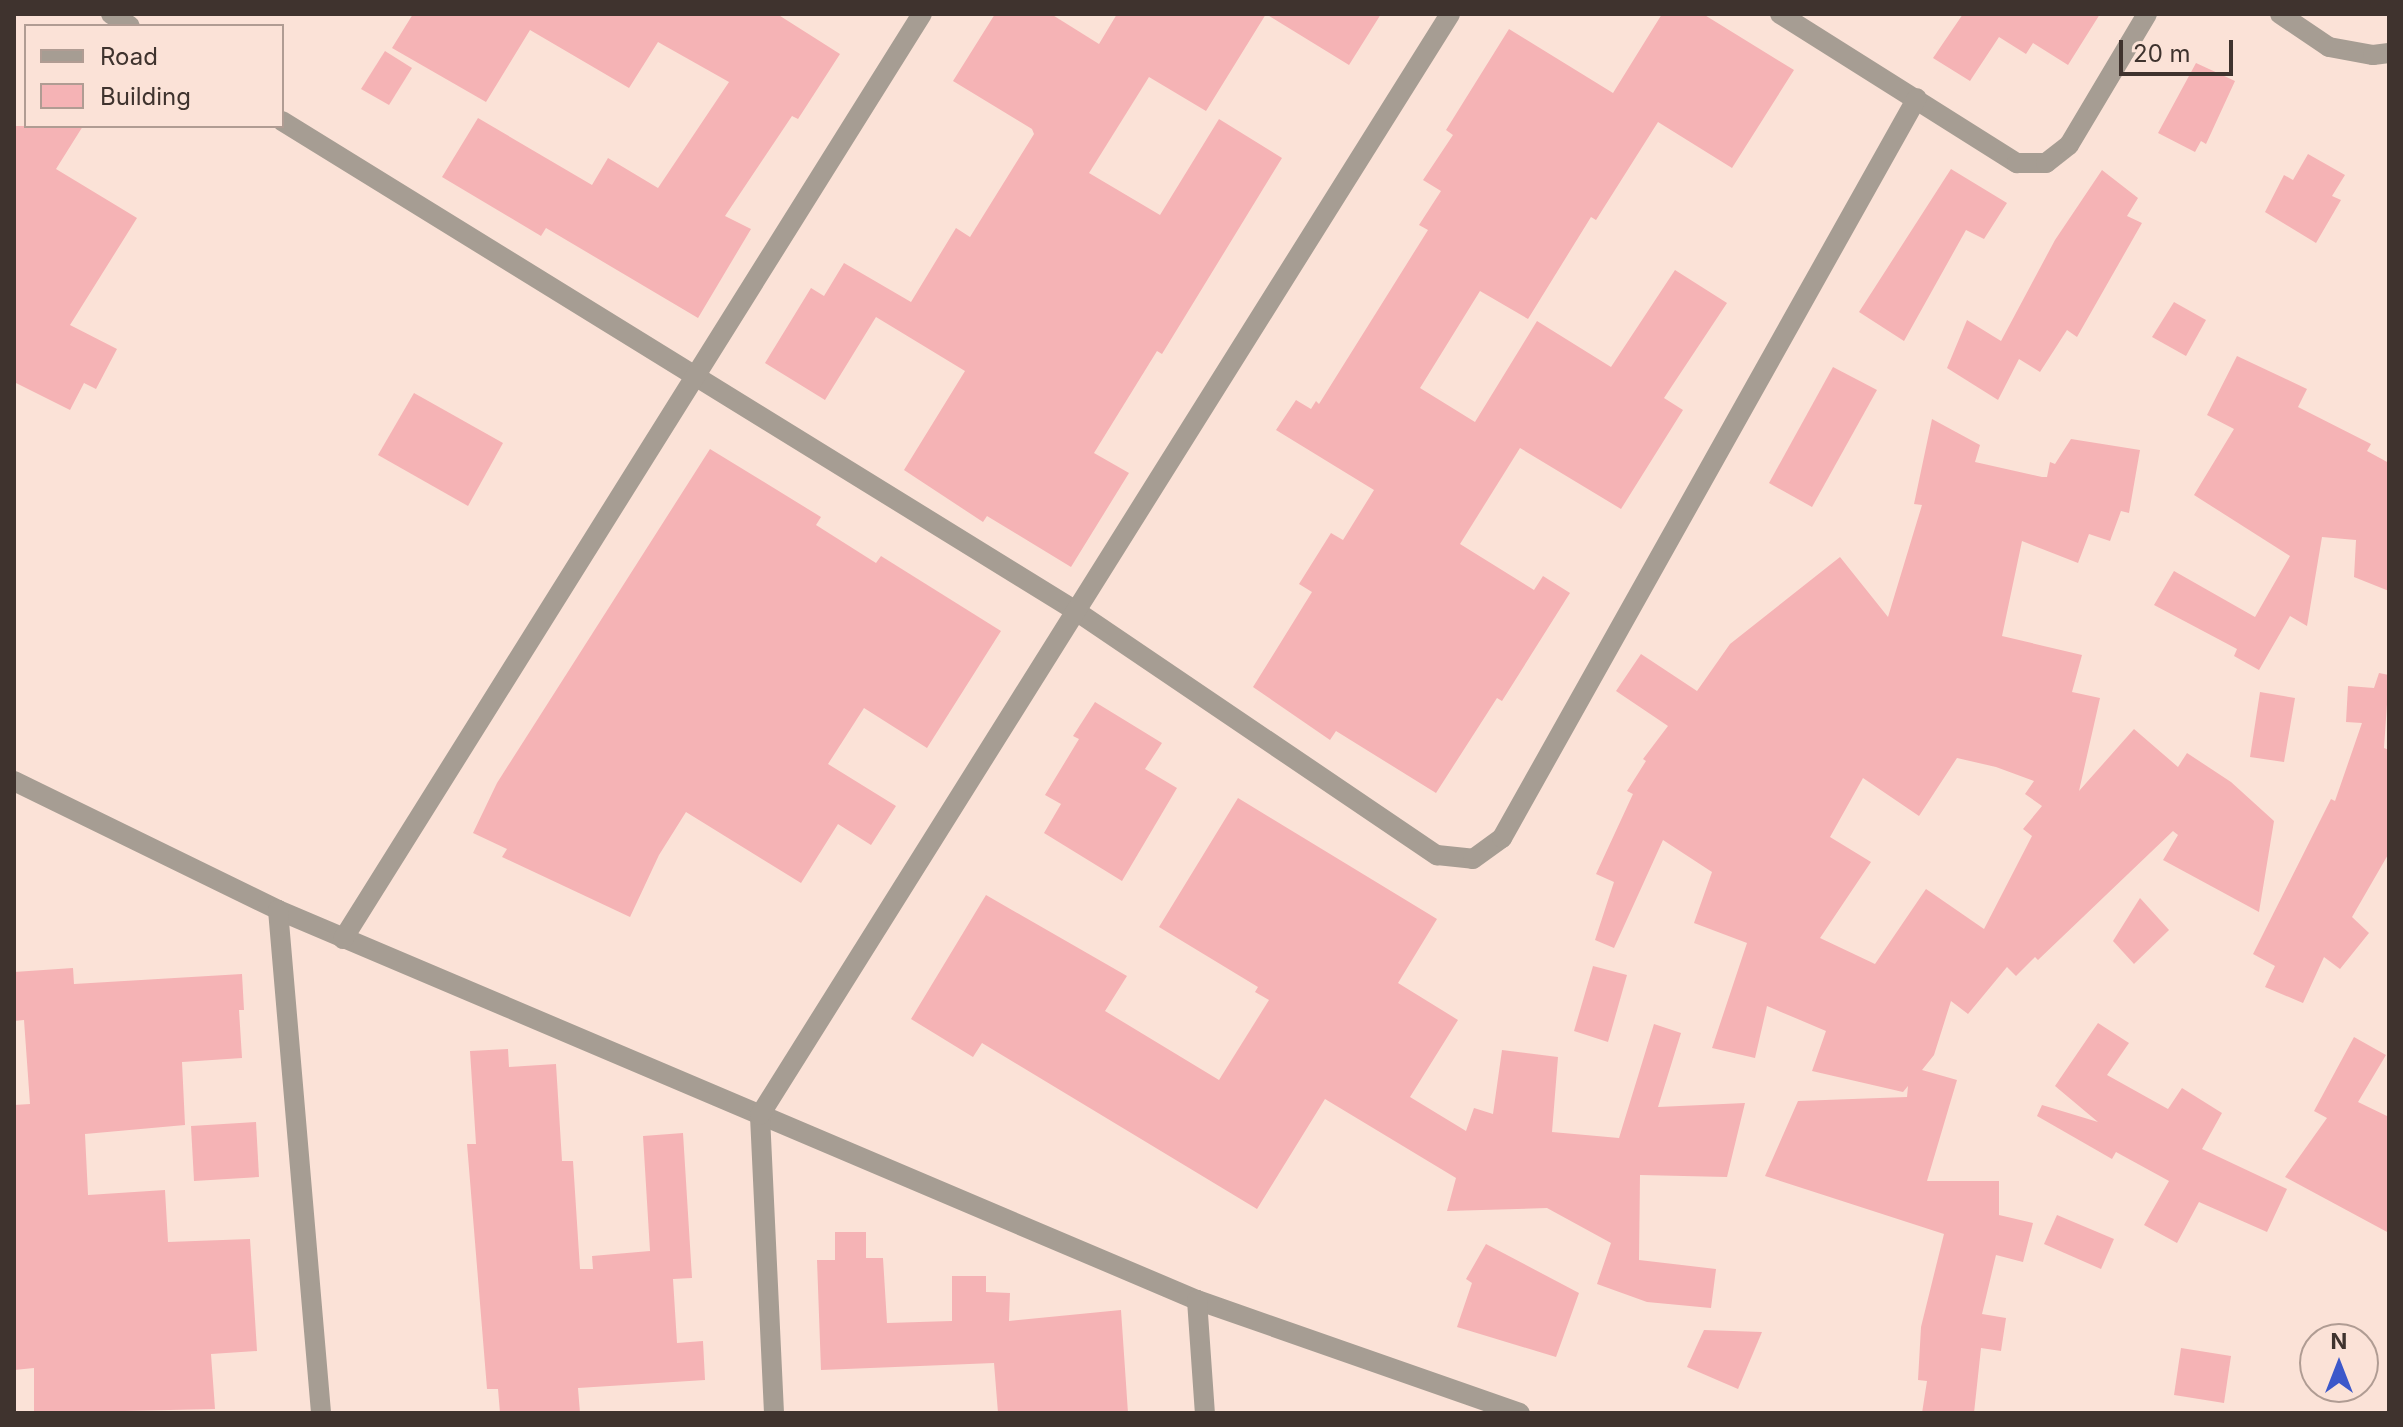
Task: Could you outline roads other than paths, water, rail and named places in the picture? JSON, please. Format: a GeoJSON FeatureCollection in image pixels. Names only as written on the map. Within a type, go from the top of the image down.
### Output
{"type":"FeatureCollection","features":[{"type":"Feature","properties":{"kind":"street"},"geometry":{"type":"LineString","coordinates":[[774,1413],[760,1115],[1450,14]]}},
{"type":"Feature","properties":{"kind":"street"},"geometry":{"type":"LineString","coordinates":[[1780,14],[2017,163],[2046,163],[2069,145],[2147,14]]}},
{"type":"Feature","properties":{"kind":"street"},"geometry":{"type":"LineString","coordinates":[[2280,14],[2329,47],[2373,55],[2389,53]]}},
{"type":"Feature","properties":{"kind":"street"},"geometry":{"type":"LineString","coordinates":[[343,939],[920,15]]}},
{"type":"Feature","properties":{"kind":"street"},"geometry":{"type":"LineString","coordinates":[[284,122],[1076,611],[1437,855],[1473,859],[1502,838],[1917,98]]}},
{"type":"Feature","properties":{"kind":"street"},"geometry":{"type":"LineString","coordinates":[[14,781],[343,939],[1197,1300],[1520,1413]]}},
{"type":"Feature","properties":{"kind":"street"},"geometry":{"type":"LineString","coordinates":[[278,910],[321,1413]]}},
{"type":"Feature","properties":{"kind":"street"},"geometry":{"type":"LineString","coordinates":[[1197,1300],[1205,1413]]}}]}
